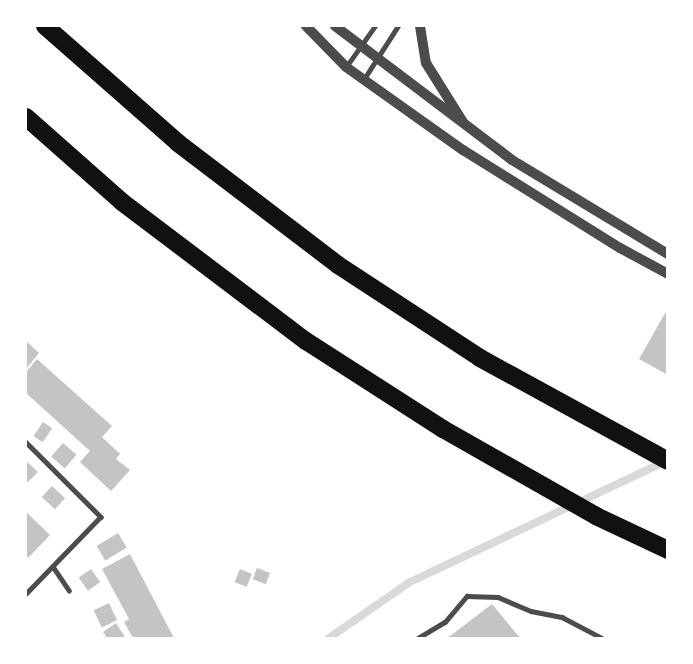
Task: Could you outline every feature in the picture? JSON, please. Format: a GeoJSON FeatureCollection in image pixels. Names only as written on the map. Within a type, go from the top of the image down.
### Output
{"type":"FeatureCollection","features":[{"type":"Feature","properties":{"kind":"highway"},"geometry":{"type":"LineString","coordinates":[[45,26],[178,143],[338,265],[480,358],[668,461]]}},
{"type":"Feature","properties":{"kind":"highway"},"geometry":{"type":"LineString","coordinates":[[26,117],[122,202],[306,341],[443,429],[596,516],[668,550]]}},
{"type":"Feature","properties":{"kind":"street"},"geometry":{"type":"LineString","coordinates":[[306,26],[346,67],[480,161],[668,274]]}},
{"type":"Feature","properties":{"kind":"street"},"geometry":{"type":"LineString","coordinates":[[335,26],[469,130],[576,201],[668,254]]}},
{"type":"Feature","properties":{"kind":"street"},"geometry":{"type":"LineString","coordinates":[[420,26],[426,63],[469,130]]}},
{"type":"Feature","properties":{"kind":"lane"},"geometry":{"type":"LineString","coordinates":[[346,67],[375,26]]}},
{"type":"Feature","properties":{"kind":"lane"},"geometry":{"type":"LineString","coordinates":[[363,80],[398,26]]}},
{"type":"Feature","properties":{"kind":"lane"},"geometry":{"type":"LineString","coordinates":[[26,442],[101,517],[54,568],[26,594]]}},
{"type":"Feature","properties":{"kind":"lane"},"geometry":{"type":"LineString","coordinates":[[54,568],[69,590]]}},
{"type":"Feature","properties":{"kind":"lane"},"geometry":{"type":"LineString","coordinates":[[418,639],[445,622],[467,596],[498,597],[531,611],[562,617],[602,639]]}},
{"type":"Feature","properties":{"kind":"building"},"geometry":{"type":"Polygon","coordinates":[[[668,308],[668,375],[639,359],[668,308]]]}},
{"type":"Feature","properties":{"kind":"building"},"geometry":{"type":"Polygon","coordinates":[[[26,341],[39,353],[26,369],[26,341]]]}},
{"type":"Feature","properties":{"kind":"building"},"geometry":{"type":"Polygon","coordinates":[[[37,359],[112,426],[102,437],[120,454],[116,459],[130,470],[111,491],[80,462],[90,451],[26,393],[26,372],[37,359]]]}},
{"type":"Feature","properties":{"kind":"building"},"geometry":{"type":"Polygon","coordinates":[[[43,422],[52,428],[43,442],[33,436],[43,422]]]}},
{"type":"Feature","properties":{"kind":"building"},"geometry":{"type":"Polygon","coordinates":[[[63,443],[77,455],[65,468],[51,457],[63,443]]]}},
{"type":"Feature","properties":{"kind":"building"},"geometry":{"type":"Polygon","coordinates":[[[26,461],[38,472],[28,482],[26,480],[26,461]]]}},
{"type":"Feature","properties":{"kind":"building"},"geometry":{"type":"Polygon","coordinates":[[[52,486],[65,498],[55,509],[42,497],[52,486]]]}},
{"type":"Feature","properties":{"kind":"building"},"geometry":{"type":"Polygon","coordinates":[[[26,512],[50,535],[28,558],[26,555],[26,512]]]}},
{"type":"Feature","properties":{"kind":"building"},"geometry":{"type":"Polygon","coordinates":[[[118,533],[127,548],[105,560],[97,546],[118,533]]]}},
{"type":"Feature","properties":{"kind":"building"},"geometry":{"type":"Polygon","coordinates":[[[130,554],[174,638],[133,638],[124,622],[129,619],[102,569],[130,554]]]}},
{"type":"Feature","properties":{"kind":"building"},"geometry":{"type":"Polygon","coordinates":[[[257,568],[270,573],[266,584],[253,579],[257,568]]]}},
{"type":"Feature","properties":{"kind":"building"},"geometry":{"type":"Polygon","coordinates":[[[91,569],[100,582],[88,591],[79,578],[91,569]]]}},
{"type":"Feature","properties":{"kind":"building"},"geometry":{"type":"Polygon","coordinates":[[[240,569],[252,574],[246,587],[235,582],[240,569]]]}},
{"type":"Feature","properties":{"kind":"building"},"geometry":{"type":"Polygon","coordinates":[[[109,603],[117,620],[102,627],[94,610],[109,603]]]}},
{"type":"Feature","properties":{"kind":"building"},"geometry":{"type":"Polygon","coordinates":[[[492,604],[520,638],[447,638],[454,633],[492,604]]]}},
{"type":"Feature","properties":{"kind":"building"},"geometry":{"type":"Polygon","coordinates":[[[116,623],[125,637],[107,638],[103,632],[116,623]]]}},
{"type":"Feature","properties":{"kind":"waterway"},"geometry":{"type":"LineString","coordinates":[[329,638],[410,582],[666,461]]}}]}
